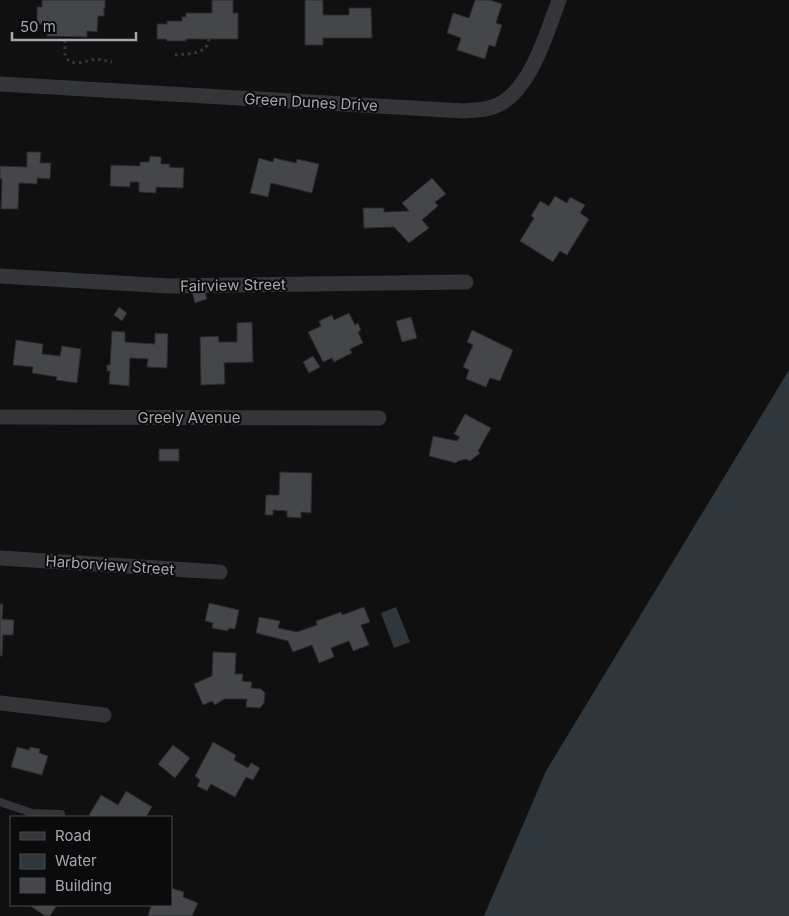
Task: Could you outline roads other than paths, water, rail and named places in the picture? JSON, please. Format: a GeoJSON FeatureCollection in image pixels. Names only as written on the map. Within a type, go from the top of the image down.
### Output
{"type":"FeatureCollection","features":[{"type":"Feature","properties":{"kind":"street","name":"Green Dunes Drive"},"geometry":{"type":"LineString","coordinates":[[0,84],[464,111],[485,109],[499,105],[510,97],[532,68],[559,0]]}},
{"type":"Feature","properties":{"kind":"street","name":"Fairview Street"},"geometry":{"type":"LineString","coordinates":[[0,276],[169,286],[466,282]]}},
{"type":"Feature","properties":{"kind":"street","name":"Greely Avenue"},"geometry":{"type":"LineString","coordinates":[[0,417],[379,418]]}},
{"type":"Feature","properties":{"kind":"street","name":"Harborview Street"},"geometry":{"type":"LineString","coordinates":[[0,558],[220,572]]}},
{"type":"Feature","properties":{"kind":"street"},"geometry":{"type":"LineString","coordinates":[[0,703],[104,715]]}},
{"type":"Feature","properties":{"kind":"lane"},"geometry":{"type":"LineString","coordinates":[[0,802],[32,813],[61,814]]}},
{"type":"Feature","properties":{"kind":"water"},"geometry":{"type":"Polygon","coordinates":[[[789,370],[789,916],[484,916],[546,771],[789,370]]]}},
{"type":"Feature","properties":{"kind":"water"},"geometry":{"type":"Polygon","coordinates":[[[396,607],[410,642],[394,648],[381,613],[396,607]]]}}]}
